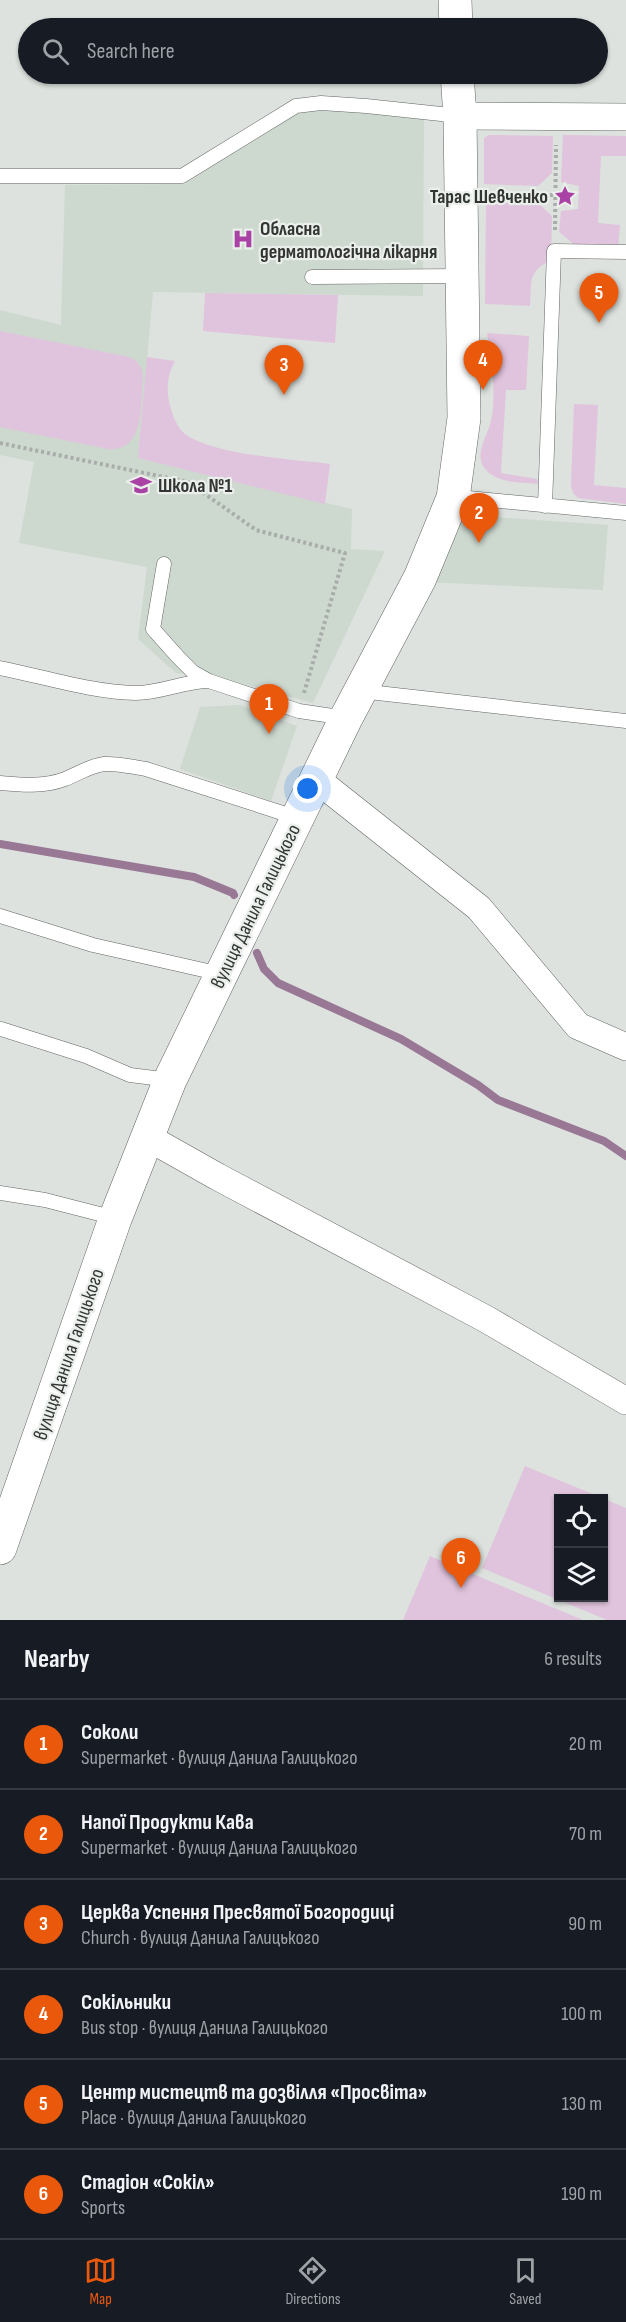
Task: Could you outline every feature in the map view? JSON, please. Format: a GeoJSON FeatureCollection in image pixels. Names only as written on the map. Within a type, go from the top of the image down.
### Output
{"type":"FeatureCollection","features":[{"type":"Feature","properties":{"kind":"street"},"geometry":{"type":"LineString","coordinates":[[455,0],[456,18]]}},
{"type":"Feature","properties":{"kind":"street","name":"вулиця Данила Галицького"},"geometry":{"type":"LineString","coordinates":[[0,1548],[115,1218],[170,1080],[316,779],[420,578],[453,498],[464,418],[458,84]]}},
{"type":"Feature","properties":{"kind":"street"},"geometry":{"type":"LineString","coordinates":[[460,116],[626,117]]}},
{"type":"Feature","properties":{"kind":"street"},"geometry":{"type":"LineString","coordinates":[[316,779],[479,908],[578,1026],[626,1047]]}},
{"type":"Feature","properties":{"kind":"street"},"geometry":{"type":"LineString","coordinates":[[147,1137],[486,1319],[626,1401]]}},
{"type":"Feature","properties":{"kind":"lane"},"geometry":{"type":"LineString","coordinates":[[0,176],[182,176],[296,105],[321,103],[366,106],[460,116]]}},
{"type":"Feature","properties":{"kind":"lane"},"geometry":{"type":"LineString","coordinates":[[545,506],[554,251],[626,252]]}},
{"type":"Feature","properties":{"kind":"lane"},"geometry":{"type":"LineString","coordinates":[[312,277],[462,276]]}},
{"type":"Feature","properties":{"kind":"lane"},"geometry":{"type":"LineString","coordinates":[[453,498],[626,513]]}},
{"type":"Feature","properties":{"kind":"lane"},"geometry":{"type":"LineString","coordinates":[[164,564],[153,629],[193,672],[209,681],[299,711],[353,705],[626,721]]}},
{"type":"Feature","properties":{"kind":"lane"},"geometry":{"type":"LineString","coordinates":[[0,668],[100,689],[130,692],[156,691],[209,681]]}},
{"type":"Feature","properties":{"kind":"lane"},"geometry":{"type":"LineString","coordinates":[[0,783],[32,785],[49,783],[64,779],[90,766],[124,765],[298,818]]}},
{"type":"Feature","properties":{"kind":"lane"},"geometry":{"type":"LineString","coordinates":[[0,916],[93,945],[220,974]]}},
{"type":"Feature","properties":{"kind":"lane"},"geometry":{"type":"LineString","coordinates":[[2,1029],[86,1056],[130,1075],[170,1080]]}},
{"type":"Feature","properties":{"kind":"lane"},"geometry":{"type":"LineString","coordinates":[[0,1193],[45,1200],[115,1218]]}},
{"type":"Feature","properties":{"kind":"path"},"geometry":{"type":"LineString","coordinates":[[554,251],[557,117]]}},
{"type":"Feature","properties":{"kind":"path"},"geometry":{"type":"LineString","coordinates":[[489,194],[555,195]]}},
{"type":"Feature","properties":{"kind":"path"},"geometry":{"type":"LineString","coordinates":[[0,443],[188,482],[256,530],[345,553],[299,711]]}},
{"type":"Feature","properties":{"kind":"shaded area"},"geometry":{"type":"Polygon","coordinates":[[[321,109],[424,115],[423,296],[153,292],[138,458],[352,509],[351,549],[385,551],[313,703],[219,677],[176,673],[138,639],[147,567],[19,543],[34,462],[0,455],[0,310],[61,325],[65,185],[185,184],[297,112],[321,109]]]}},
{"type":"Feature","properties":{"kind":"shaded area"},"geometry":{"type":"Polygon","coordinates":[[[489,135],[553,136],[552,173],[538,186],[484,184],[484,138],[489,135]]]}},
{"type":"Feature","properties":{"kind":"shaded area"},"geometry":{"type":"Polygon","coordinates":[[[563,135],[626,136],[626,156],[601,156],[598,223],[620,225],[618,248],[577,247],[559,232],[561,211],[578,209],[579,186],[561,182],[563,135]]]}},
{"type":"Feature","properties":{"kind":"shaded area"},"geometry":{"type":"Polygon","coordinates":[[[486,203],[538,203],[552,216],[551,260],[534,273],[530,306],[485,304],[486,203]]]}},
{"type":"Feature","properties":{"kind":"shaded area"},"geometry":{"type":"Polygon","coordinates":[[[205,293],[338,295],[335,343],[203,331],[205,293]]]}},
{"type":"Feature","properties":{"kind":"shaded area"},"geometry":{"type":"Polygon","coordinates":[[[0,331],[129,357],[137,362],[143,376],[141,411],[135,434],[129,443],[120,448],[108,449],[0,427],[0,331]]]}},
{"type":"Feature","properties":{"kind":"shaded area"},"geometry":{"type":"Polygon","coordinates":[[[487,333],[529,336],[526,390],[506,390],[501,473],[537,479],[538,484],[500,479],[488,472],[481,461],[481,449],[493,410],[493,377],[487,333]]]}},
{"type":"Feature","properties":{"kind":"shaded area"},"geometry":{"type":"Polygon","coordinates":[[[147,357],[175,361],[168,380],[168,395],[174,419],[185,434],[214,447],[233,451],[330,464],[325,504],[138,458],[147,357]]]}},
{"type":"Feature","properties":{"kind":"shaded area"},"geometry":{"type":"Polygon","coordinates":[[[574,404],[598,405],[594,485],[626,488],[626,504],[578,498],[573,493],[571,486],[574,404]]]}},
{"type":"Feature","properties":{"kind":"shaded area"},"geometry":{"type":"Polygon","coordinates":[[[451,514],[608,525],[603,590],[423,582],[451,514]]]}},
{"type":"Feature","properties":{"kind":"shaded area"},"geometry":{"type":"Polygon","coordinates":[[[240,705],[297,726],[271,801],[180,769],[200,707],[240,705]]]}},
{"type":"Feature","properties":{"kind":"shaded area"},"geometry":{"type":"Polygon","coordinates":[[[525,1466],[592,1494],[554,1494],[554,1598],[482,1568],[525,1466]]]}},
{"type":"Feature","properties":{"kind":"shaded area"},"geometry":{"type":"Polygon","coordinates":[[[608,1501],[626,1508],[626,1620],[607,1620],[564,1602],[608,1602],[608,1501]]]}},
{"type":"Feature","properties":{"kind":"shaded area"},"geometry":{"type":"Polygon","coordinates":[[[430,1556],[583,1620],[403,1620],[430,1556]]]}},
{"type":"Feature","properties":{"kind":"waterway"},"geometry":{"type":"LineString","coordinates":[[0,844],[194,877],[234,895]]}},
{"type":"Feature","properties":{"kind":"waterway"},"geometry":{"type":"LineString","coordinates":[[257,953],[264,969],[278,983],[401,1039],[478,1085],[498,1100],[604,1141],[626,1156]]}},
{"type":"Feature","properties":{"kind":"place","name":"Тарас Шевченко"},"geometry":{"type":"Point","coordinates":[565,196]}},
{"type":"Feature","properties":{"kind":"place","name":"Обласна дерматологічна лікарня"},"geometry":{"type":"Point","coordinates":[243,239]}},
{"type":"Feature","properties":{"kind":"place","name":"Центр мистецтв та дозвілля «Просвіта»"},"geometry":{"type":"Point","coordinates":[599,323]}},
{"type":"Feature","properties":{"kind":"place","name":"Сокільники"},"geometry":{"type":"Point","coordinates":[483,390]}},
{"type":"Feature","properties":{"kind":"place","name":"Церква Успення Пресвятої Богородиці"},"geometry":{"type":"Point","coordinates":[284,395]}},
{"type":"Feature","properties":{"kind":"place","name":"Школа №1"},"geometry":{"type":"Point","coordinates":[141,485]}},
{"type":"Feature","properties":{"kind":"place","name":"Напої Продукти Кава"},"geometry":{"type":"Point","coordinates":[479,543]}},
{"type":"Feature","properties":{"kind":"place","name":"Соколи"},"geometry":{"type":"Point","coordinates":[269,734]}},
{"type":"Feature","properties":{"kind":"place","name":"Стадіон «Сокіл»"},"geometry":{"type":"Point","coordinates":[461,1588]}}]}
